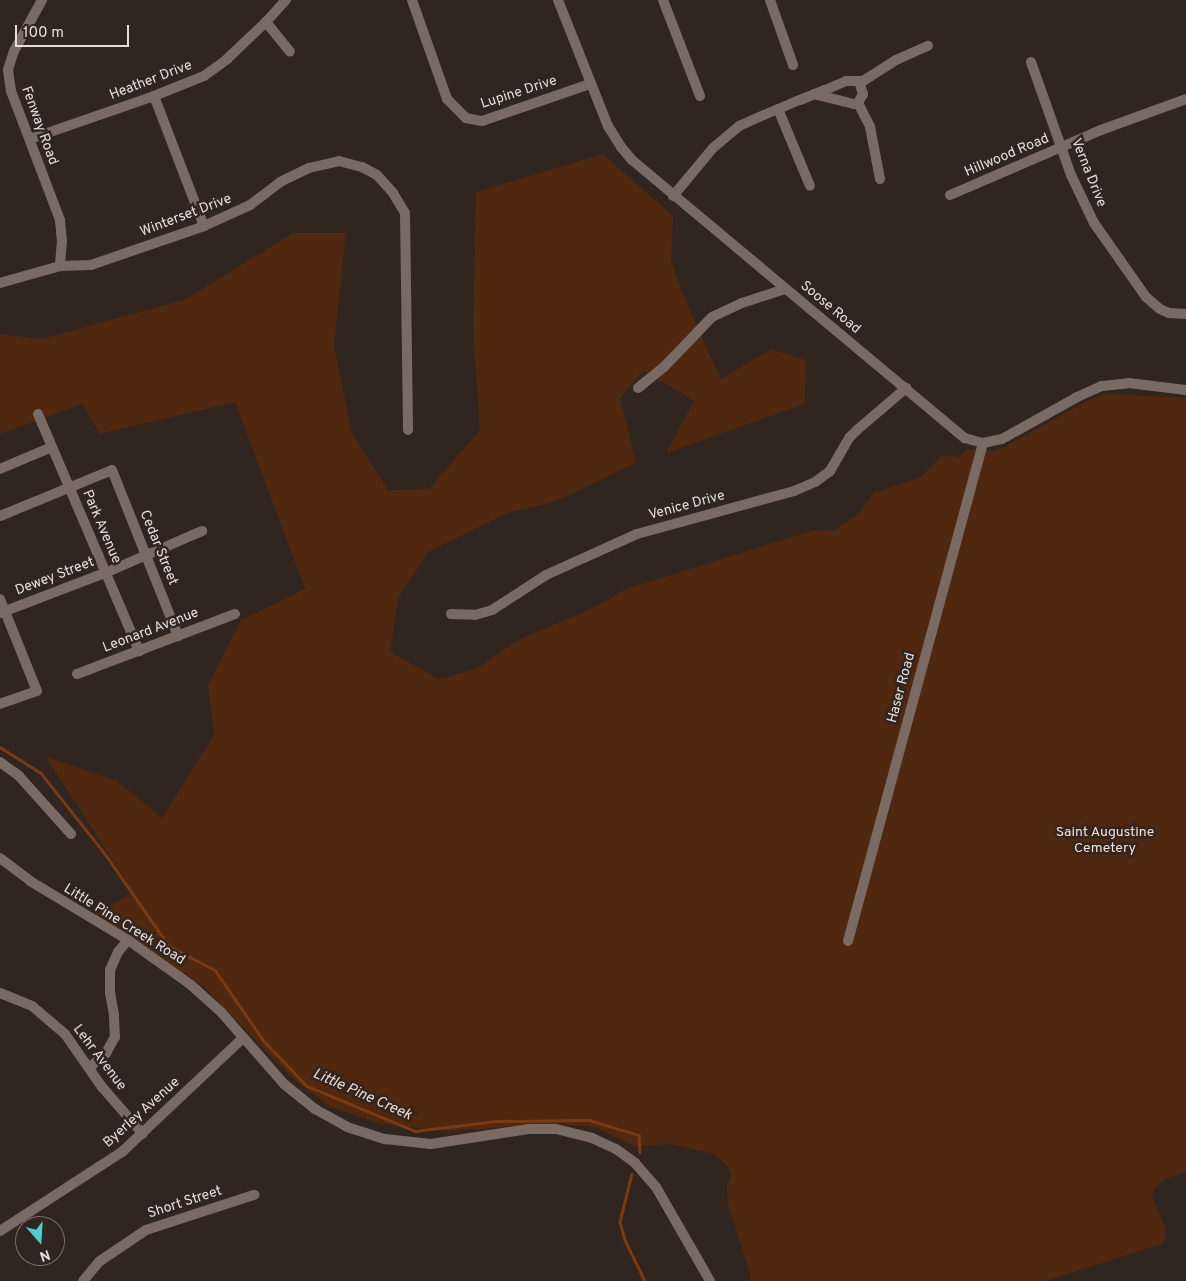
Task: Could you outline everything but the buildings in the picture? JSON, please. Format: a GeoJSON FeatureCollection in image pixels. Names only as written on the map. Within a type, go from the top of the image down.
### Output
{"type":"FeatureCollection","features":[{"type":"Feature","properties":{"kind":"street","name":"Fenway Road"},"geometry":{"type":"LineString","coordinates":[[42,0],[14,51],[8,70],[10,91],[60,220],[62,241],[60,266]]}},
{"type":"Feature","properties":{"kind":"street","name":"Heather Drive"},"geometry":{"type":"LineString","coordinates":[[30,139],[154,96],[204,76],[227,59],[286,0]]}},
{"type":"Feature","properties":{"kind":"street","name":"Lupine Drive"},"geometry":{"type":"LineString","coordinates":[[412,0],[447,99],[466,118],[482,121],[590,84]]}},
{"type":"Feature","properties":{"kind":"street","name":"Soose Road"},"geometry":{"type":"LineString","coordinates":[[558,0],[590,84],[608,126],[621,148],[673,196],[965,438],[983,443]]}},
{"type":"Feature","properties":{"kind":"street"},"geometry":{"type":"LineString","coordinates":[[663,0],[700,96]]}},
{"type":"Feature","properties":{"kind":"street"},"geometry":{"type":"LineString","coordinates":[[770,0],[793,65]]}},
{"type":"Feature","properties":{"kind":"street"},"geometry":{"type":"LineString","coordinates":[[266,22],[290,52]]}},
{"type":"Feature","properties":{"kind":"street"},"geometry":{"type":"LineString","coordinates":[[673,196],[726,134],[739,126],[846,81],[860,83],[896,60],[928,46]]}},
{"type":"Feature","properties":{"kind":"street","name":"Verna Drive"},"geometry":{"type":"LineString","coordinates":[[1031,62],[1071,175],[1086,210],[1138,288],[1160,309],[1169,313],[1186,314]]}},
{"type":"Feature","properties":{"kind":"street"},"geometry":{"type":"LineString","coordinates":[[858,103],[863,94],[860,83]]}},
{"type":"Feature","properties":{"kind":"street"},"geometry":{"type":"LineString","coordinates":[[814,94],[840,102],[858,103]]}},
{"type":"Feature","properties":{"kind":"street"},"geometry":{"type":"LineString","coordinates":[[154,96],[204,226]]}},
{"type":"Feature","properties":{"kind":"street","name":"Hillwood Road"},"geometry":{"type":"LineString","coordinates":[[950,194],[1101,130],[1186,99]]}},
{"type":"Feature","properties":{"kind":"street"},"geometry":{"type":"LineString","coordinates":[[858,103],[870,127],[880,179]]}},
{"type":"Feature","properties":{"kind":"street"},"geometry":{"type":"LineString","coordinates":[[778,109],[810,186]]}},
{"type":"Feature","properties":{"kind":"street","name":"Winterset Drive"},"geometry":{"type":"LineString","coordinates":[[0,282],[60,266],[91,265],[204,226],[250,205],[280,182],[309,168],[339,160],[377,175],[393,193],[405,213],[408,430]]}},
{"type":"Feature","properties":{"kind":"street"},"geometry":{"type":"LineString","coordinates":[[638,388],[664,367],[712,317],[742,303],[785,289]]}},
{"type":"Feature","properties":{"kind":"street"},"geometry":{"type":"LineString","coordinates":[[983,443],[1014,434],[1077,397],[1102,386],[1129,383],[1186,390]]}},
{"type":"Feature","properties":{"kind":"street","name":"Venice Drive"},"geometry":{"type":"LineString","coordinates":[[451,614],[475,615],[492,610],[546,576],[646,531],[794,491],[815,482],[830,471],[850,437],[906,388]]}},
{"type":"Feature","properties":{"kind":"street","name":"Park Avenue"},"geometry":{"type":"LineString","coordinates":[[38,414],[139,651]]}},
{"type":"Feature","properties":{"kind":"street","name":"Haser Road"},"geometry":{"type":"LineString","coordinates":[[848,941],[983,443]]}},
{"type":"Feature","properties":{"kind":"street"},"geometry":{"type":"LineString","coordinates":[[0,469],[52,446]]}},
{"type":"Feature","properties":{"kind":"street","name":"Cedar Street"},"geometry":{"type":"LineString","coordinates":[[69,488],[112,470],[178,636]]}},
{"type":"Feature","properties":{"kind":"street"},"geometry":{"type":"LineString","coordinates":[[0,516],[69,488]]}},
{"type":"Feature","properties":{"kind":"street","name":"Dewey Street"},"geometry":{"type":"LineString","coordinates":[[2,612],[105,573],[202,530]]}},
{"type":"Feature","properties":{"kind":"street"},"geometry":{"type":"LineString","coordinates":[[0,599],[2,612],[37,691],[0,704]]}},
{"type":"Feature","properties":{"kind":"street","name":"Leonard Avenue"},"geometry":{"type":"LineString","coordinates":[[77,674],[235,614]]}},
{"type":"Feature","properties":{"kind":"street"},"geometry":{"type":"LineString","coordinates":[[0,762],[19,776],[71,834]]}},
{"type":"Feature","properties":{"kind":"street","name":"Little Pine Creek Road"},"geometry":{"type":"LineString","coordinates":[[0,858],[44,890],[128,940],[191,985],[221,1012],[297,1096],[329,1118],[365,1134],[400,1142],[432,1144],[529,1129],[556,1129],[574,1132],[606,1144],[635,1163],[656,1187],[710,1281]]}},
{"type":"Feature","properties":{"kind":"street"},"geometry":{"type":"LineString","coordinates":[[90,1068],[106,1053],[115,1037],[110,993],[110,970],[118,952],[128,940]]}},
{"type":"Feature","properties":{"kind":"street","name":"Lehr Avenue"},"geometry":{"type":"LineString","coordinates":[[0,993],[32,1006],[65,1034],[102,1087],[143,1134]]}},
{"type":"Feature","properties":{"kind":"street","name":"Byerley Avenue"},"geometry":{"type":"LineString","coordinates":[[0,1231],[123,1151],[243,1038]]}},
{"type":"Feature","properties":{"kind":"street","name":"Short Street"},"geometry":{"type":"LineString","coordinates":[[82,1281],[100,1261],[146,1230],[254,1195]]}},
{"type":"Feature","properties":{"kind":"green space","name":"Saint Augustine Cemetery"},"geometry":{"type":"Polygon","coordinates":[[[603,154],[673,216],[671,261],[687,304],[721,379],[771,349],[806,360],[805,404],[666,453],[694,401],[643,370],[620,398],[636,463],[554,502],[507,513],[428,552],[398,598],[390,652],[439,679],[478,668],[518,640],[591,609],[626,589],[811,531],[835,530],[857,515],[874,493],[921,477],[941,457],[950,455],[959,458],[967,449],[992,451],[1006,446],[1089,400],[1109,394],[1186,398],[1186,1172],[1165,1179],[1155,1188],[1152,1195],[1164,1226],[1166,1238],[1162,1244],[1045,1281],[749,1281],[750,1273],[728,1204],[727,1186],[731,1175],[727,1166],[714,1154],[671,1144],[634,1146],[596,1127],[560,1124],[449,1131],[381,1124],[330,1107],[291,1077],[203,986],[94,916],[133,892],[46,757],[117,781],[162,818],[214,735],[208,685],[241,620],[305,589],[235,402],[100,434],[82,404],[0,434],[0,334],[42,339],[186,299],[293,233],[346,233],[334,345],[352,433],[388,490],[429,489],[480,430],[473,327],[476,192],[603,154]]]}},
{"type":"Feature","properties":{"kind":"waterway","name":"Little Pine Creek"},"geometry":{"type":"LineString","coordinates":[[0,747],[41,773],[106,855],[169,946],[215,970],[264,1041],[307,1086],[415,1131],[496,1121],[589,1120],[639,1135],[640,1152]]}},
{"type":"Feature","properties":{"kind":"waterway","name":"Little Pine Creek"},"geometry":{"type":"LineString","coordinates":[[632,1174],[620,1222],[625,1240],[645,1281]]}}]}
